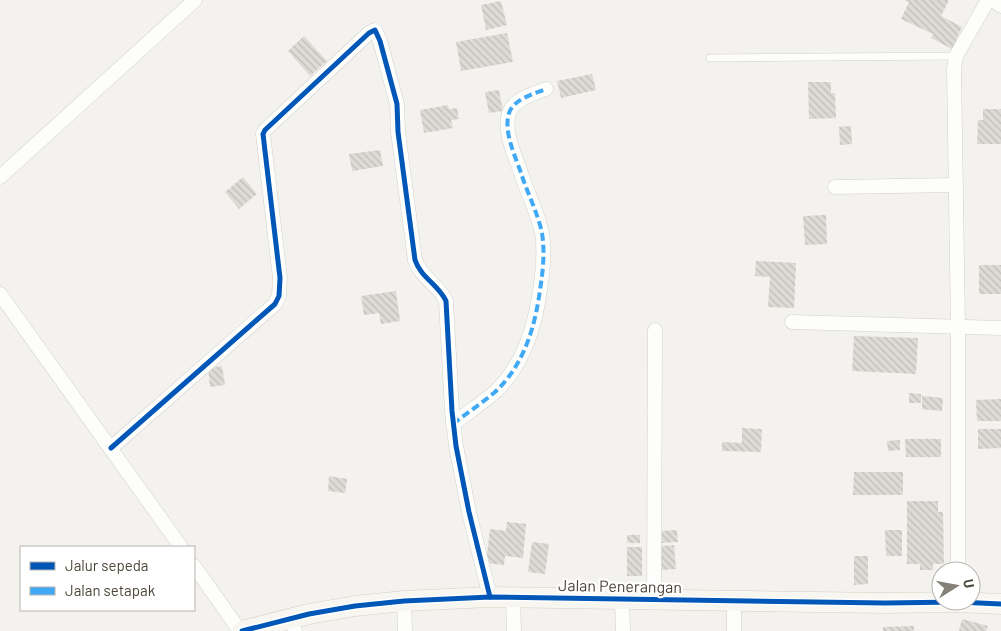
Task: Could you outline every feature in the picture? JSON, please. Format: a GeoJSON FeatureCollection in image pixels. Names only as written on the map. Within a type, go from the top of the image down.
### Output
{"type":"FeatureCollection","features":[{"type":"Feature","properties":{"kind":"street"},"geometry":{"type":"LineString","coordinates":[[0,177],[195,0]]}},
{"type":"Feature","properties":{"kind":"street"},"geometry":{"type":"LineString","coordinates":[[958,561],[958,327],[954,69],[956,56],[988,0]]}},
{"type":"Feature","properties":{"kind":"street"},"geometry":{"type":"LineString","coordinates":[[993,0],[1001,6]]}},
{"type":"Feature","properties":{"kind":"street"},"geometry":{"type":"LineString","coordinates":[[111,448],[275,304],[279,296],[280,278],[263,134],[272,123],[374,30],[378,33],[397,104],[398,132],[415,260],[420,272],[440,291],[446,301],[453,424],[468,512],[490,597]]}},
{"type":"Feature","properties":{"kind":"street"},"geometry":{"type":"LineString","coordinates":[[453,424],[496,391],[519,360],[534,326],[543,268],[544,243],[542,230],[528,194],[508,129],[509,112],[517,103],[546,89]]}},
{"type":"Feature","properties":{"kind":"street"},"geometry":{"type":"LineString","coordinates":[[835,187],[956,185]]}},
{"type":"Feature","properties":{"kind":"street"},"geometry":{"type":"LineString","coordinates":[[0,294],[179,546]]}},
{"type":"Feature","properties":{"kind":"street"},"geometry":{"type":"LineString","coordinates":[[792,322],[1001,328]]}},
{"type":"Feature","properties":{"kind":"street"},"geometry":{"type":"LineString","coordinates":[[654,600],[655,330]]}},
{"type":"Feature","properties":{"kind":"street"},"geometry":{"type":"LineString","coordinates":[[195,567],[241,631]]}},
{"type":"Feature","properties":{"kind":"street"},"geometry":{"type":"LineString","coordinates":[[513,597],[514,631]]}},
{"type":"Feature","properties":{"kind":"street","name":"Jalan Penerangan"},"geometry":{"type":"LineString","coordinates":[[241,631],[294,625],[355,606],[404,600],[513,597],[885,603],[931,602]]}},
{"type":"Feature","properties":{"kind":"street"},"geometry":{"type":"LineString","coordinates":[[622,598],[623,631]]}},
{"type":"Feature","properties":{"kind":"street"},"geometry":{"type":"LineString","coordinates":[[404,600],[405,631]]}},
{"type":"Feature","properties":{"kind":"street"},"geometry":{"type":"LineString","coordinates":[[734,601],[734,631]]}},
{"type":"Feature","properties":{"kind":"street","name":"Jalan Penerangan"},"geometry":{"type":"LineString","coordinates":[[981,603],[1001,604]]}},
{"type":"Feature","properties":{"kind":"lane"},"geometry":{"type":"LineString","coordinates":[[710,58],[956,56]]}},
{"type":"Feature","properties":{"kind":"building"},"geometry":{"type":"Polygon","coordinates":[[[904,0],[949,0],[941,16],[962,27],[952,49],[931,38],[933,34],[901,19],[909,2],[904,0]]]}},
{"type":"Feature","properties":{"kind":"building"},"geometry":{"type":"Polygon","coordinates":[[[501,1],[507,25],[486,30],[481,5],[501,1]]]}},
{"type":"Feature","properties":{"kind":"building"},"geometry":{"type":"Polygon","coordinates":[[[507,33],[513,62],[461,71],[456,42],[507,33]]]}},
{"type":"Feature","properties":{"kind":"building"},"geometry":{"type":"Polygon","coordinates":[[[304,36],[327,61],[310,76],[288,51],[304,36]]]}},
{"type":"Feature","properties":{"kind":"building"},"geometry":{"type":"Polygon","coordinates":[[[592,74],[596,90],[561,98],[557,81],[592,74]]]}},
{"type":"Feature","properties":{"kind":"building"},"geometry":{"type":"Polygon","coordinates":[[[808,82],[831,82],[831,93],[835,93],[836,118],[809,119],[808,82]]]}},
{"type":"Feature","properties":{"kind":"building"},"geometry":{"type":"Polygon","coordinates":[[[499,90],[503,111],[489,113],[485,92],[499,90]]]}},
{"type":"Feature","properties":{"kind":"building"},"geometry":{"type":"Polygon","coordinates":[[[448,105],[449,109],[457,108],[459,119],[451,120],[453,128],[424,133],[420,110],[448,105]]]}},
{"type":"Feature","properties":{"kind":"building"},"geometry":{"type":"Polygon","coordinates":[[[983,109],[1001,109],[1001,144],[977,144],[978,120],[983,120],[983,109]]]}},
{"type":"Feature","properties":{"kind":"building"},"geometry":{"type":"Polygon","coordinates":[[[851,126],[852,144],[840,145],[839,127],[851,126]]]}},
{"type":"Feature","properties":{"kind":"building"},"geometry":{"type":"Polygon","coordinates":[[[380,150],[383,166],[352,171],[349,154],[380,150]]]}},
{"type":"Feature","properties":{"kind":"building"},"geometry":{"type":"Polygon","coordinates":[[[243,177],[257,194],[239,209],[225,192],[243,177]]]}},
{"type":"Feature","properties":{"kind":"building"},"geometry":{"type":"Polygon","coordinates":[[[826,215],[827,244],[805,245],[803,216],[826,215]]]}},
{"type":"Feature","properties":{"kind":"building"},"geometry":{"type":"Polygon","coordinates":[[[756,261],[796,263],[794,308],[768,307],[770,277],[755,276],[756,261]]]}},
{"type":"Feature","properties":{"kind":"building"},"geometry":{"type":"Polygon","coordinates":[[[979,265],[1001,265],[1001,294],[979,294],[979,265]]]}},
{"type":"Feature","properties":{"kind":"building"},"geometry":{"type":"Polygon","coordinates":[[[396,291],[400,321],[381,324],[379,313],[364,315],[361,296],[396,291]]]}},
{"type":"Feature","properties":{"kind":"building"},"geometry":{"type":"Polygon","coordinates":[[[854,336],[918,338],[916,374],[852,371],[854,336]]]}},
{"type":"Feature","properties":{"kind":"building"},"geometry":{"type":"Polygon","coordinates":[[[222,366],[225,385],[210,387],[208,368],[222,366]]]}},
{"type":"Feature","properties":{"kind":"building"},"geometry":{"type":"Polygon","coordinates":[[[909,393],[921,394],[921,403],[909,403],[909,393]]]}},
{"type":"Feature","properties":{"kind":"building"},"geometry":{"type":"Polygon","coordinates":[[[922,396],[943,398],[942,411],[922,409],[922,396]]]}},
{"type":"Feature","properties":{"kind":"building"},"geometry":{"type":"Polygon","coordinates":[[[1001,399],[1001,421],[977,421],[976,400],[1001,399]]]}},
{"type":"Feature","properties":{"kind":"building"},"geometry":{"type":"Polygon","coordinates":[[[742,428],[762,429],[761,452],[722,451],[722,442],[742,443],[742,428]]]}},
{"type":"Feature","properties":{"kind":"building"},"geometry":{"type":"Polygon","coordinates":[[[978,429],[1001,429],[1001,448],[978,449],[978,429]]]}},
{"type":"Feature","properties":{"kind":"building"},"geometry":{"type":"Polygon","coordinates":[[[905,439],[941,439],[941,457],[906,457],[905,439]]]}},
{"type":"Feature","properties":{"kind":"building"},"geometry":{"type":"Polygon","coordinates":[[[900,440],[900,450],[888,451],[887,441],[900,440]]]}},
{"type":"Feature","properties":{"kind":"building"},"geometry":{"type":"Polygon","coordinates":[[[854,472],[903,472],[903,495],[853,495],[854,472]]]}},
{"type":"Feature","properties":{"kind":"building"},"geometry":{"type":"Polygon","coordinates":[[[329,476],[347,479],[345,493],[328,491],[329,476]]]}},
{"type":"Feature","properties":{"kind":"building"},"geometry":{"type":"Polygon","coordinates":[[[907,501],[938,501],[938,512],[943,512],[944,561],[931,561],[931,570],[920,570],[920,564],[907,564],[907,501]]]}},
{"type":"Feature","properties":{"kind":"building"},"geometry":{"type":"Polygon","coordinates":[[[507,522],[526,524],[523,558],[505,556],[504,565],[486,563],[490,529],[506,531],[507,522]]]}},
{"type":"Feature","properties":{"kind":"building"},"geometry":{"type":"Polygon","coordinates":[[[677,530],[678,542],[662,543],[661,531],[677,530]]]}},
{"type":"Feature","properties":{"kind":"building"},"geometry":{"type":"Polygon","coordinates":[[[885,530],[902,530],[902,556],[886,556],[885,530]]]}},
{"type":"Feature","properties":{"kind":"building"},"geometry":{"type":"Polygon","coordinates":[[[627,535],[640,535],[640,543],[627,543],[627,535]]]}},
{"type":"Feature","properties":{"kind":"building"},"geometry":{"type":"Polygon","coordinates":[[[532,542],[549,544],[545,574],[528,572],[532,542]]]}},
{"type":"Feature","properties":{"kind":"building"},"geometry":{"type":"Polygon","coordinates":[[[674,545],[676,569],[662,570],[660,546],[674,545]]]}},
{"type":"Feature","properties":{"kind":"building"},"geometry":{"type":"Polygon","coordinates":[[[627,547],[642,547],[642,576],[627,576],[627,547]]]}},
{"type":"Feature","properties":{"kind":"building"},"geometry":{"type":"Polygon","coordinates":[[[854,556],[868,556],[868,584],[854,585],[854,556]]]}},
{"type":"Feature","properties":{"kind":"building"},"geometry":{"type":"Polygon","coordinates":[[[962,619],[988,626],[986,631],[959,631],[962,619]]]}},
{"type":"Feature","properties":{"kind":"building"},"geometry":{"type":"Polygon","coordinates":[[[914,626],[914,631],[883,631],[883,627],[914,626]]]}},
{"type":"Feature","properties":{"kind":"marked path"},"geometry":{"type":"LineString","coordinates":[[453,424],[495,392],[514,370],[521,358],[535,318],[542,276],[543,240],[538,219],[511,145],[508,121],[511,108],[515,104],[546,89]]}},
{"type":"Feature","properties":{"kind":"cycle path"},"geometry":{"type":"LineString","coordinates":[[111,448],[275,304],[279,296],[280,278],[263,134],[265,130],[369,33],[375,30],[380,41],[397,104],[398,132],[415,260],[421,272],[439,290],[446,301],[452,411],[456,446],[469,512],[490,597]]}},
{"type":"Feature","properties":{"kind":"cycle path"},"geometry":{"type":"LineString","coordinates":[[242,631],[309,614],[355,606],[404,601],[490,597],[1001,604]]}}]}
